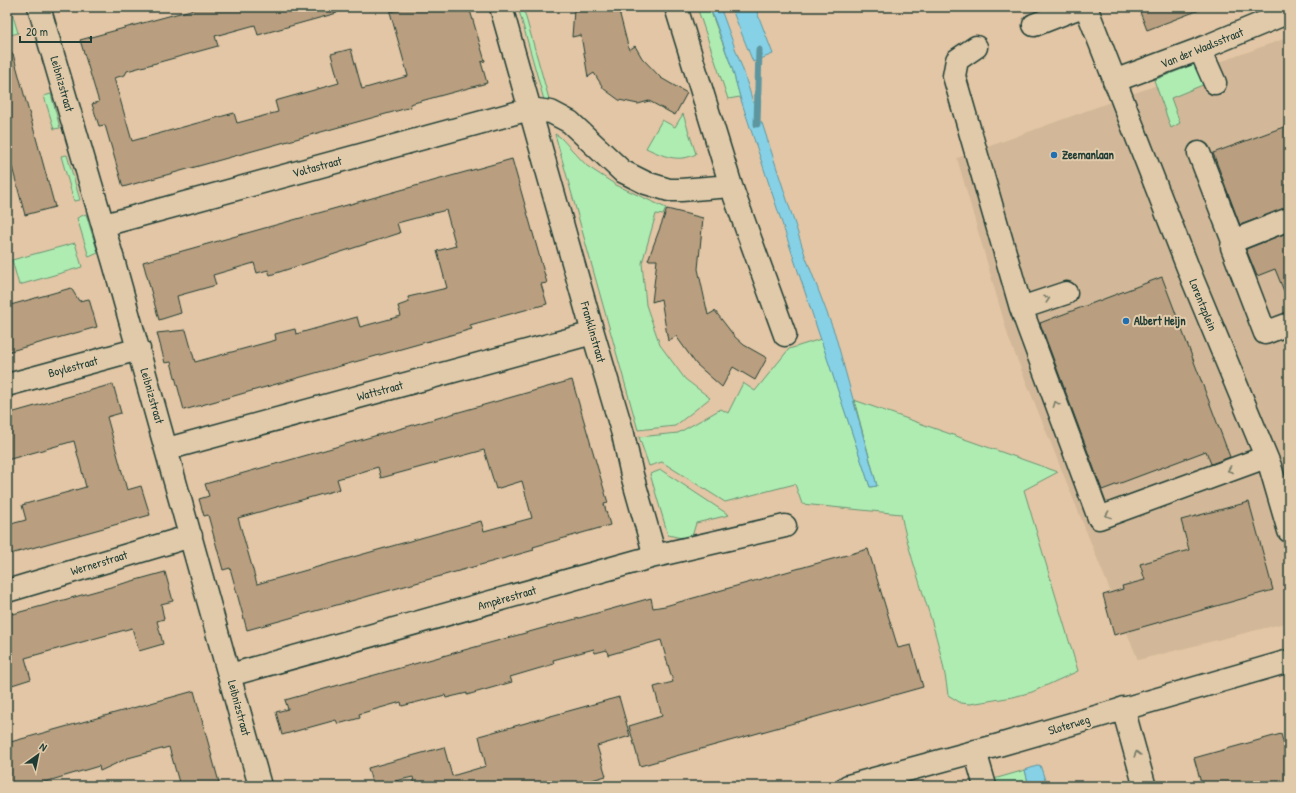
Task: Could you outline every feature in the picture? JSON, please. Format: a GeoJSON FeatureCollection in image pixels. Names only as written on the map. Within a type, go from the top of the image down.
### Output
{"type":"FeatureCollection","features":[{"type":"Feature","properties":{"kind":"street","name":"Leibnizstraat"},"geometry":{"type":"LineString","coordinates":[[39,7],[139,349],[260,786]]}},
{"type":"Feature","properties":{"kind":"street","name":"Franklinstraat"},"geometry":{"type":"LineString","coordinates":[[501,7],[623,434],[632,475],[655,556]]}},
{"type":"Feature","properties":{"kind":"street"},"geometry":{"type":"LineString","coordinates":[[676,7],[731,186],[785,335]]}},
{"type":"Feature","properties":{"kind":"street"},"geometry":{"type":"LineString","coordinates":[[1034,25],[1080,7]]}},
{"type":"Feature","properties":{"kind":"street"},"geometry":{"type":"LineString","coordinates":[[1086,7],[1114,81]]}},
{"type":"Feature","properties":{"kind":"street","name":"Van der Waalsstraat"},"geometry":{"type":"LineString","coordinates":[[1114,81],[1200,49],[1289,12]]}},
{"type":"Feature","properties":{"kind":"street"},"geometry":{"type":"LineString","coordinates":[[976,47],[957,60],[954,76],[1021,308],[1100,518],[1266,457]]}},
{"type":"Feature","properties":{"kind":"street"},"geometry":{"type":"LineString","coordinates":[[1200,49],[1215,83]]}},
{"type":"Feature","properties":{"kind":"street","name":"Lorentzplein"},"geometry":{"type":"LineString","coordinates":[[1114,81],[1192,278],[1266,457],[1289,530]]}},
{"type":"Feature","properties":{"kind":"street","name":"Voltastraat"},"geometry":{"type":"LineString","coordinates":[[104,226],[530,109]]}},
{"type":"Feature","properties":{"kind":"street"},"geometry":{"type":"LineString","coordinates":[[530,109],[551,112],[570,122],[622,170],[646,183],[675,190],[731,186]]}},
{"type":"Feature","properties":{"kind":"street"},"geometry":{"type":"LineString","coordinates":[[1199,152],[1265,332],[1289,324]]}},
{"type":"Feature","properties":{"kind":"street"},"geometry":{"type":"LineString","coordinates":[[1232,244],[1289,219]]}},
{"type":"Feature","properties":{"kind":"street"},"geometry":{"type":"LineString","coordinates":[[1021,308],[1066,293]]}},
{"type":"Feature","properties":{"kind":"street","name":"Wattstraat"},"geometry":{"type":"LineString","coordinates":[[167,448],[593,333]]}},
{"type":"Feature","properties":{"kind":"street","name":"Boylestraat"},"geometry":{"type":"LineString","coordinates":[[7,385],[139,349]]}},
{"type":"Feature","properties":{"kind":"street","name":"Ampèrestraat"},"geometry":{"type":"LineString","coordinates":[[230,676],[655,556],[785,526]]}},
{"type":"Feature","properties":{"kind":"street","name":"Wernerstraat"},"geometry":{"type":"LineString","coordinates":[[7,591],[191,536]]}},
{"type":"Feature","properties":{"kind":"street","name":"Sloterweg"},"geometry":{"type":"LineString","coordinates":[[848,786],[1062,727],[1126,716],[1289,661]]}},
{"type":"Feature","properties":{"kind":"street"},"geometry":{"type":"LineString","coordinates":[[1126,716],[1144,784]]}},
{"type":"Feature","properties":{"kind":"street"},"geometry":{"type":"LineString","coordinates":[[975,751],[985,786]]}},
{"type":"Feature","properties":{"kind":"shaded area"},"geometry":{"type":"Polygon","coordinates":[[[1289,37],[1289,622],[1138,660],[1009,339],[957,158],[1289,37]]]}},
{"type":"Feature","properties":{"kind":"green space"},"geometry":{"type":"Polygon","coordinates":[[[518,7],[523,7],[549,99],[544,100],[518,7]]]}},
{"type":"Feature","properties":{"kind":"green space"},"geometry":{"type":"Polygon","coordinates":[[[697,7],[709,7],[732,68],[740,97],[728,99],[697,7]]]}},
{"type":"Feature","properties":{"kind":"green space"},"geometry":{"type":"Polygon","coordinates":[[[11,9],[18,33],[7,36],[7,10],[11,9]]]}},
{"type":"Feature","properties":{"kind":"green space"},"geometry":{"type":"Polygon","coordinates":[[[1195,64],[1205,84],[1171,98],[1180,123],[1171,128],[1154,80],[1195,64]]]}},
{"type":"Feature","properties":{"kind":"green space"},"geometry":{"type":"Polygon","coordinates":[[[51,94],[60,128],[54,129],[44,96],[51,94]]]}},
{"type":"Feature","properties":{"kind":"green space"},"geometry":{"type":"Polygon","coordinates":[[[683,114],[696,154],[689,157],[677,158],[658,154],[646,148],[662,120],[675,127],[683,114]]]}},
{"type":"Feature","properties":{"kind":"green space"},"geometry":{"type":"Polygon","coordinates":[[[555,134],[560,137],[587,166],[616,185],[666,208],[663,215],[656,214],[642,263],[646,305],[660,345],[685,379],[710,398],[675,426],[638,430],[555,134]]]}},
{"type":"Feature","properties":{"kind":"green space"},"geometry":{"type":"Polygon","coordinates":[[[67,155],[80,200],[74,201],[61,156],[67,155]]]}},
{"type":"Feature","properties":{"kind":"green space"},"geometry":{"type":"Polygon","coordinates":[[[86,214],[98,253],[89,257],[77,218],[86,214]]]}},
{"type":"Feature","properties":{"kind":"green space"},"geometry":{"type":"Polygon","coordinates":[[[75,243],[82,267],[19,285],[12,260],[75,243]]]}},
{"type":"Feature","properties":{"kind":"green space"},"geometry":{"type":"Polygon","coordinates":[[[821,339],[870,487],[877,486],[854,400],[1058,472],[1024,490],[1078,671],[1032,692],[1013,697],[970,704],[961,703],[948,695],[939,649],[912,559],[901,514],[802,504],[795,484],[725,502],[662,462],[649,466],[639,437],[678,433],[721,409],[728,413],[743,383],[755,391],[789,349],[821,339]]]}},
{"type":"Feature","properties":{"kind":"green space"},"geometry":{"type":"Polygon","coordinates":[[[661,470],[729,515],[696,523],[691,540],[668,535],[650,474],[661,470]]]}},
{"type":"Feature","properties":{"kind":"green space"},"geometry":{"type":"Polygon","coordinates":[[[1025,770],[1029,786],[996,786],[994,779],[1025,770]]]}},
{"type":"Feature","properties":{"kind":"water"},"geometry":{"type":"Polygon","coordinates":[[[710,7],[720,7],[743,70],[759,121],[762,123],[805,255],[835,334],[877,486],[870,487],[740,97],[732,68],[710,7]]]}},
{"type":"Feature","properties":{"kind":"water"},"geometry":{"type":"Polygon","coordinates":[[[731,7],[755,7],[773,54],[753,62],[731,7]]]}},
{"type":"Feature","properties":{"kind":"water"},"geometry":{"type":"Polygon","coordinates":[[[1040,765],[1047,786],[1029,786],[1025,770],[1040,765]]]}},
{"type":"Feature","properties":{"kind":"building"},"geometry":{"type":"Polygon","coordinates":[[[202,7],[336,7],[337,13],[258,35],[255,25],[215,36],[218,46],[127,71],[125,75],[114,78],[132,141],[234,113],[237,123],[278,112],[275,101],[339,83],[331,54],[351,49],[362,89],[408,76],[390,12],[408,7],[469,7],[485,61],[481,62],[487,83],[410,104],[411,107],[123,187],[105,125],[99,126],[92,104],[99,102],[80,40],[202,7]]]}},
{"type":"Feature","properties":{"kind":"building"},"geometry":{"type":"Polygon","coordinates":[[[582,7],[618,7],[629,50],[635,46],[642,58],[661,78],[687,93],[675,115],[649,101],[638,104],[619,100],[604,89],[594,73],[588,77],[581,35],[572,37],[574,10],[582,10],[582,7]]]}},
{"type":"Feature","properties":{"kind":"building"},"geometry":{"type":"Polygon","coordinates":[[[1138,7],[1201,7],[1202,9],[1147,30],[1138,7]]]}},
{"type":"Feature","properties":{"kind":"building"},"geometry":{"type":"Polygon","coordinates":[[[13,54],[55,207],[25,215],[12,167],[7,169],[7,55],[13,54]]]}},
{"type":"Feature","properties":{"kind":"building"},"geometry":{"type":"Polygon","coordinates":[[[1289,125],[1289,207],[1240,225],[1213,153],[1289,125]]]}},
{"type":"Feature","properties":{"kind":"building"},"geometry":{"type":"Polygon","coordinates":[[[512,159],[547,283],[541,284],[547,304],[470,325],[472,329],[184,410],[171,362],[165,363],[157,333],[186,330],[195,362],[276,340],[275,334],[295,329],[296,334],[357,317],[360,327],[401,316],[398,306],[409,302],[408,297],[447,288],[437,251],[456,246],[446,210],[397,223],[400,233],[270,275],[268,270],[257,273],[254,263],[213,275],[216,285],[177,296],[181,313],[159,320],[143,262],[512,159]]]}},
{"type":"Feature","properties":{"kind":"building"},"geometry":{"type":"Polygon","coordinates":[[[667,209],[703,218],[698,269],[708,315],[715,311],[735,337],[744,345],[767,358],[755,380],[733,367],[722,387],[696,364],[676,336],[668,341],[661,299],[652,302],[657,260],[648,260],[667,209]]]}},
{"type":"Feature","properties":{"kind":"building"},"geometry":{"type":"Polygon","coordinates":[[[1289,232],[1288,301],[1275,269],[1257,276],[1246,249],[1289,232]]]}},
{"type":"Feature","properties":{"kind":"building"},"geometry":{"type":"Polygon","coordinates":[[[1162,277],[1230,457],[1211,464],[1206,451],[1102,490],[1040,323],[1162,277]]]}},
{"type":"Feature","properties":{"kind":"building"},"geometry":{"type":"Polygon","coordinates":[[[71,288],[79,301],[89,299],[97,327],[7,352],[7,306],[71,288]]]}},
{"type":"Feature","properties":{"kind":"building"},"geometry":{"type":"Polygon","coordinates":[[[572,380],[608,503],[604,504],[610,525],[533,547],[534,550],[247,630],[230,568],[223,570],[208,515],[204,516],[199,499],[209,496],[205,484],[572,380]],[[484,450],[381,478],[378,467],[337,479],[340,489],[238,518],[257,584],[481,521],[484,531],[532,518],[522,481],[496,489],[484,450]]]}},
{"type":"Feature","properties":{"kind":"building"},"geometry":{"type":"Polygon","coordinates":[[[113,384],[121,413],[107,417],[127,490],[141,486],[150,515],[7,555],[7,525],[26,520],[22,505],[86,487],[74,441],[7,460],[7,414],[113,384]]]}},
{"type":"Feature","properties":{"kind":"building"},"geometry":{"type":"Polygon","coordinates":[[[1249,502],[1273,590],[1114,635],[1103,595],[1123,589],[1122,586],[1145,580],[1140,564],[1189,550],[1181,520],[1249,502]]]}},
{"type":"Feature","properties":{"kind":"building"},"geometry":{"type":"Polygon","coordinates":[[[868,549],[898,648],[911,645],[923,687],[640,766],[629,726],[662,716],[654,687],[673,682],[661,640],[608,655],[607,650],[595,653],[594,649],[553,660],[554,664],[510,677],[512,682],[467,695],[467,693],[446,698],[445,695],[402,706],[401,702],[359,714],[360,718],[338,724],[336,720],[282,735],[276,712],[288,709],[285,700],[651,598],[653,608],[665,606],[868,549]]]}},
{"type":"Feature","properties":{"kind":"building"},"geometry":{"type":"Polygon","coordinates":[[[165,572],[173,601],[161,604],[164,619],[157,621],[163,644],[139,651],[132,628],[25,658],[31,679],[12,685],[7,668],[7,614],[13,614],[165,572]]]}},
{"type":"Feature","properties":{"kind":"building"},"geometry":{"type":"Polygon","coordinates":[[[194,691],[220,786],[180,786],[169,747],[128,758],[100,771],[99,766],[31,786],[7,786],[7,743],[194,691]]]}},
{"type":"Feature","properties":{"kind":"building"},"geometry":{"type":"Polygon","coordinates":[[[619,697],[630,736],[597,746],[606,776],[571,786],[415,786],[413,777],[373,786],[368,768],[444,747],[452,776],[486,766],[479,736],[619,697]]]}},
{"type":"Feature","properties":{"kind":"building"},"geometry":{"type":"Polygon","coordinates":[[[1281,734],[1289,764],[1289,786],[1202,786],[1194,758],[1281,734]]]}},
{"type":"Feature","properties":{"kind":"waterway"},"geometry":{"type":"LineString","coordinates":[[757,124],[759,50]]}},
{"type":"Feature","properties":{"kind":"place","name":"Zeemanlaan"},"geometry":{"type":"Point","coordinates":[1054,155]}},
{"type":"Feature","properties":{"kind":"place","name":"Albert Heijn"},"geometry":{"type":"Point","coordinates":[1126,321]}}]}
